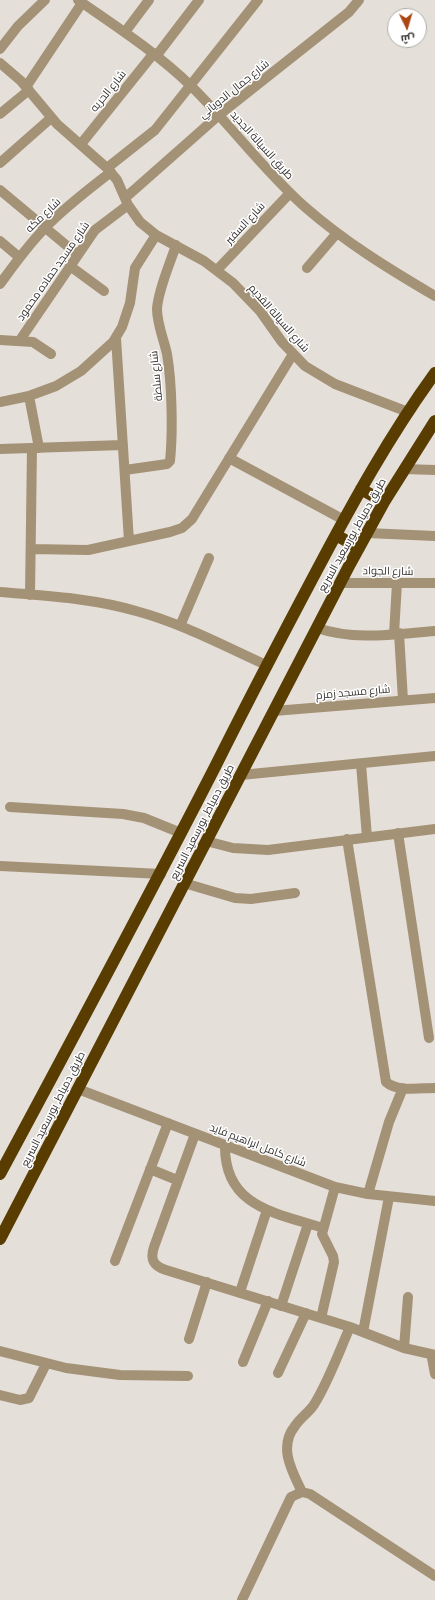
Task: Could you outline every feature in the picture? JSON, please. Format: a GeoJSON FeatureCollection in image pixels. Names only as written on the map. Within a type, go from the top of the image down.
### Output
{"type":"FeatureCollection","features":[{"type":"Feature","properties":{"kind":"highway","name":"طريق دمياط, بورسعيد السريع"},"geometry":{"type":"LineString","coordinates":[[0,1174],[160,874],[266,665],[344,520],[408,412],[435,373]]}},
{"type":"Feature","properties":{"kind":"highway","name":"طريق دمياط, بورسعيد السريع"},"geometry":{"type":"LineString","coordinates":[[0,1239],[340,583],[384,502],[435,421]]}},
{"type":"Feature","properties":{"kind":"highway"},"geometry":{"type":"LineString","coordinates":[[361,489],[384,502]]}},
{"type":"Feature","properties":{"kind":"highway"},"geometry":{"type":"LineString","coordinates":[[336,535],[359,548]]}},
{"type":"Feature","properties":{"kind":"street"},"geometry":{"type":"LineString","coordinates":[[0,49],[18,26],[45,0]]}},
{"type":"Feature","properties":{"kind":"street"},"geometry":{"type":"LineString","coordinates":[[125,32],[149,0]]}},
{"type":"Feature","properties":{"kind":"street","name":"شارع الحريه"},"geometry":{"type":"LineString","coordinates":[[80,144],[199,0]]}},
{"type":"Feature","properties":{"kind":"street","name":"شارع مكه"},"geometry":{"type":"LineString","coordinates":[[0,284],[19,257],[45,228],[149,136],[191,86],[258,0]]}},
{"type":"Feature","properties":{"kind":"street","name":"شارع جمال الدوياني"},"geometry":{"type":"LineString","coordinates":[[127,201],[219,115],[349,12],[359,0]]}},
{"type":"Feature","properties":{"kind":"street"},"geometry":{"type":"LineString","coordinates":[[0,114],[28,89],[86,3]]}},
{"type":"Feature","properties":{"kind":"street","name":"طريق السيالة الجديد"},"geometry":{"type":"LineString","coordinates":[[86,3],[155,54],[191,86],[219,115],[260,163],[290,193],[337,233],[381,264],[435,296]]}},
{"type":"Feature","properties":{"kind":"street","name":"شارع السيالة القديم"},"geometry":{"type":"LineString","coordinates":[[0,63],[15,75],[28,89],[50,118],[109,170],[140,222],[156,235],[176,245],[217,270],[247,296],[293,354],[319,376],[335,384],[408,412]]}},
{"type":"Feature","properties":{"kind":"street"},"geometry":{"type":"LineString","coordinates":[[0,163],[18,145],[50,118]]}},
{"type":"Feature","properties":{"kind":"street"},"geometry":{"type":"LineString","coordinates":[[0,190],[78,255]]}},
{"type":"Feature","properties":{"kind":"street","name":"شارع السفير"},"geometry":{"type":"LineString","coordinates":[[217,270],[290,193]]}},
{"type":"Feature","properties":{"kind":"street","name":"شارع مسجد حماده محمود"},"geometry":{"type":"LineString","coordinates":[[20,340],[70,266],[100,225],[127,201]]}},
{"type":"Feature","properties":{"kind":"street"},"geometry":{"type":"LineString","coordinates":[[307,268],[337,233]]}},
{"type":"Feature","properties":{"kind":"street"},"geometry":{"type":"LineString","coordinates":[[0,402],[29,396],[56,386],[81,371],[116,338],[130,303],[135,268],[156,235]]}},
{"type":"Feature","properties":{"kind":"street"},"geometry":{"type":"LineString","coordinates":[[0,241],[19,257]]}},
{"type":"Feature","properties":{"kind":"street","name":"شارع سلطة"},"geometry":{"type":"LineString","coordinates":[[125,470],[167,464],[170,461],[170,381],[167,355],[157,309],[176,245]]}},
{"type":"Feature","properties":{"kind":"street"},"geometry":{"type":"LineString","coordinates":[[70,266],[104,291]]}},
{"type":"Feature","properties":{"kind":"street"},"geometry":{"type":"LineString","coordinates":[[116,338],[129,541]]}},
{"type":"Feature","properties":{"kind":"street"},"geometry":{"type":"LineString","coordinates":[[0,340],[20,340],[33,342],[51,354]]}},
{"type":"Feature","properties":{"kind":"street"},"geometry":{"type":"LineString","coordinates":[[31,549],[83,550],[177,531],[188,524],[293,354]]}},
{"type":"Feature","properties":{"kind":"street"},"geometry":{"type":"LineString","coordinates":[[29,396],[35,448],[30,595]]}},
{"type":"Feature","properties":{"kind":"street"},"geometry":{"type":"LineString","coordinates":[[0,449],[123,445]]}},
{"type":"Feature","properties":{"kind":"street"},"geometry":{"type":"LineString","coordinates":[[229,458],[344,520]]}},
{"type":"Feature","properties":{"kind":"street"},"geometry":{"type":"LineString","coordinates":[[404,469],[435,470]]}},
{"type":"Feature","properties":{"kind":"street"},"geometry":{"type":"LineString","coordinates":[[367,533],[435,536]]}},
{"type":"Feature","properties":{"kind":"street"},"geometry":{"type":"LineString","coordinates":[[180,626],[208,558]]}},
{"type":"Feature","properties":{"kind":"street","name":"شارع الجواد"},"geometry":{"type":"LineString","coordinates":[[340,583],[435,583]]}},
{"type":"Feature","properties":{"kind":"street"},"geometry":{"type":"LineString","coordinates":[[397,583],[397,634],[403,700]]}},
{"type":"Feature","properties":{"kind":"street"},"geometry":{"type":"LineString","coordinates":[[0,592],[109,604],[142,612],[180,626],[266,665]]}},
{"type":"Feature","properties":{"kind":"street"},"geometry":{"type":"LineString","coordinates":[[317,628],[333,633],[353,636],[435,631]]}},
{"type":"Feature","properties":{"kind":"street","name":"شارع مسجد زمزم"},"geometry":{"type":"LineString","coordinates":[[274,711],[435,698]]}},
{"type":"Feature","properties":{"kind":"street"},"geometry":{"type":"LineString","coordinates":[[241,775],[435,756]]}},
{"type":"Feature","properties":{"kind":"street"},"geometry":{"type":"LineString","coordinates":[[361,764],[367,837]]}},
{"type":"Feature","properties":{"kind":"street"},"geometry":{"type":"LineString","coordinates":[[10,807],[123,814],[144,818],[181,833]]}},
{"type":"Feature","properties":{"kind":"street"},"geometry":{"type":"LineString","coordinates":[[206,841],[233,848],[268,850],[435,829]]}},
{"type":"Feature","properties":{"kind":"street"},"geometry":{"type":"LineString","coordinates":[[398,833],[429,1038]]}},
{"type":"Feature","properties":{"kind":"street"},"geometry":{"type":"LineString","coordinates":[[347,839],[386,1082],[391,1086],[403,1088],[435,1088]]}},
{"type":"Feature","properties":{"kind":"street"},"geometry":{"type":"LineString","coordinates":[[0,866],[160,874]]}},
{"type":"Feature","properties":{"kind":"street"},"geometry":{"type":"LineString","coordinates":[[184,883],[235,898],[251,899],[294,893]]}},
{"type":"Feature","properties":{"kind":"street"},"geometry":{"type":"LineString","coordinates":[[368,1194],[389,1122],[403,1088]]}},
{"type":"Feature","properties":{"kind":"street","name":"شارع كامل ابراهيم فايد"},"geometry":{"type":"LineString","coordinates":[[78,1089],[335,1187],[389,1197],[435,1201]]}},
{"type":"Feature","properties":{"kind":"street"},"geometry":{"type":"LineString","coordinates":[[115,1261],[168,1123]]}},
{"type":"Feature","properties":{"kind":"street"},"geometry":{"type":"LineString","coordinates":[[195,1134],[177,1180],[154,1247],[153,1261],[161,1268],[350,1327],[404,1348],[435,1355],[432,1358],[435,1374]]}},
{"type":"Feature","properties":{"kind":"street"},"geometry":{"type":"LineString","coordinates":[[225,1145],[227,1169],[234,1185],[246,1199],[267,1210],[323,1228]]}},
{"type":"Feature","properties":{"kind":"street"},"geometry":{"type":"LineString","coordinates":[[150,1169],[177,1180]]}},
{"type":"Feature","properties":{"kind":"street"},"geometry":{"type":"LineString","coordinates":[[321,1318],[334,1262],[330,1250],[323,1240],[323,1228],[335,1187]]}},
{"type":"Feature","properties":{"kind":"street"},"geometry":{"type":"LineString","coordinates":[[363,1332],[389,1197]]}},
{"type":"Feature","properties":{"kind":"street"},"geometry":{"type":"LineString","coordinates":[[240,1292],[267,1210]]}},
{"type":"Feature","properties":{"kind":"street"},"geometry":{"type":"LineString","coordinates":[[281,1306],[308,1224]]}},
{"type":"Feature","properties":{"kind":"street"},"geometry":{"type":"LineString","coordinates":[[189,1338],[207,1282]]}},
{"type":"Feature","properties":{"kind":"street"},"geometry":{"type":"LineString","coordinates":[[404,1348],[408,1298]]}},
{"type":"Feature","properties":{"kind":"street"},"geometry":{"type":"LineString","coordinates":[[243,1362],[268,1301]]}},
{"type":"Feature","properties":{"kind":"street"},"geometry":{"type":"LineString","coordinates":[[278,1373],[306,1313]]}},
{"type":"Feature","properties":{"kind":"street"},"geometry":{"type":"LineString","coordinates":[[302,1492],[288,1461],[287,1443],[294,1426],[316,1402],[350,1327]]}},
{"type":"Feature","properties":{"kind":"street"},"geometry":{"type":"LineString","coordinates":[[0,1351],[46,1364],[120,1375],[188,1376]]}},
{"type":"Feature","properties":{"kind":"street"},"geometry":{"type":"LineString","coordinates":[[0,1394],[20,1400],[29,1398],[46,1364]]}},
{"type":"Feature","properties":{"kind":"street"},"geometry":{"type":"LineString","coordinates":[[242,1600],[290,1497],[302,1492],[310,1494],[435,1576]]}}]}
